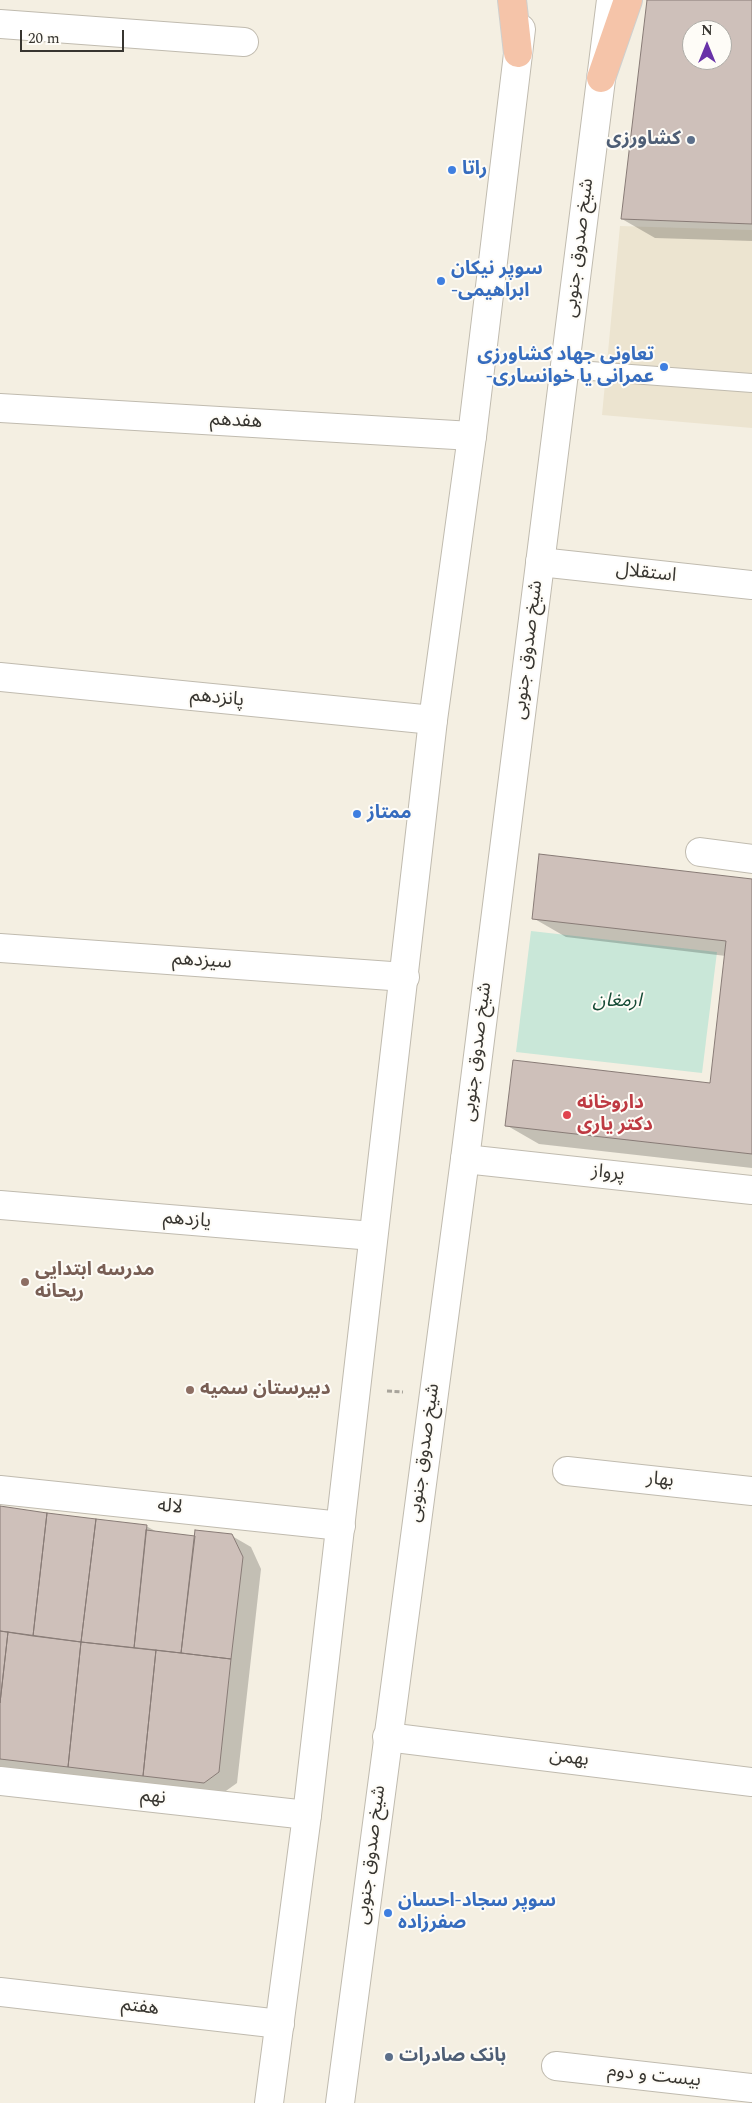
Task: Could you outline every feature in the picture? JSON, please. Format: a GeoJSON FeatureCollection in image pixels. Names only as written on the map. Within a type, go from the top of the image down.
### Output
{"type":"FeatureCollection","features":[{"type":"Feature","properties":{"kind":"main road"},"geometry":{"type":"LineString","coordinates":[[512,0],[518,53]]}},
{"type":"Feature","properties":{"kind":"main road"},"geometry":{"type":"LineString","coordinates":[[269,2103],[307,1815],[373,1236],[405,977],[433,720],[472,436],[525,0]]}},
{"type":"Feature","properties":{"kind":"main road","name":"شیخ صدوق جنوبی"},"geometry":{"type":"LineString","coordinates":[[340,2103],[465,1158],[611,0]]}},
{"type":"Feature","properties":{"kind":"main road"},"geometry":{"type":"LineString","coordinates":[[601,78],[628,0]]}},
{"type":"Feature","properties":{"kind":"main road"},"geometry":{"type":"LineString","coordinates":[[0,24],[244,42]]}},
{"type":"Feature","properties":{"kind":"main road","name":"هفدهم"},"geometry":{"type":"LineString","coordinates":[[0,408],[472,436]]}},
{"type":"Feature","properties":{"kind":"main road","name":"استقلال"},"geometry":{"type":"LineString","coordinates":[[540,562],[752,585]]}},
{"type":"Feature","properties":{"kind":"main road","name":"پانزدهم"},"geometry":{"type":"LineString","coordinates":[[0,677],[433,720]]}},
{"type":"Feature","properties":{"kind":"main road"},"geometry":{"type":"LineString","coordinates":[[700,852],[752,859]]}},
{"type":"Feature","properties":{"kind":"main road","name":"سیزدهم"},"geometry":{"type":"LineString","coordinates":[[0,948],[405,977]]}},
{"type":"Feature","properties":{"kind":"main road","name":"پرواز"},"geometry":{"type":"LineString","coordinates":[[465,1158],[752,1190]]}},
{"type":"Feature","properties":{"kind":"main road","name":"یازدهم"},"geometry":{"type":"LineString","coordinates":[[0,1205],[373,1236]]}},
{"type":"Feature","properties":{"kind":"main road","name":"بهار"},"geometry":{"type":"LineString","coordinates":[[567,1471],[752,1491]]}},
{"type":"Feature","properties":{"kind":"main road","name":"لاله"},"geometry":{"type":"LineString","coordinates":[[0,1490],[341,1526]]}},
{"type":"Feature","properties":{"kind":"main road","name":"بهمن"},"geometry":{"type":"LineString","coordinates":[[387,1737],[752,1782]]}},
{"type":"Feature","properties":{"kind":"main road","name":"نهم"},"geometry":{"type":"LineString","coordinates":[[0,1781],[307,1815]]}},
{"type":"Feature","properties":{"kind":"main road","name":"هفتم"},"geometry":{"type":"LineString","coordinates":[[0,1992],[280,2024]]}},
{"type":"Feature","properties":{"kind":"main road","name":"بیست و دوم"},"geometry":{"type":"LineString","coordinates":[[556,2066],[752,2088]]}},
{"type":"Feature","properties":{"kind":"lane"},"geometry":{"type":"LineString","coordinates":[[564,369],[752,383]]}},
{"type":"Feature","properties":{"kind":"path"},"geometry":{"type":"LineString","coordinates":[[356,1388],[433,1395]]}},
{"type":"Feature","properties":{"kind":"shaded area"},"geometry":{"type":"Polygon","coordinates":[[[620,226],[752,230],[752,428],[602,415],[620,226]]]}},
{"type":"Feature","properties":{"kind":"green space","name":"ارمغان"},"geometry":{"type":"Polygon","coordinates":[[[531,931],[717,952],[702,1073],[516,1052],[531,931]]]}},
{"type":"Feature","properties":{"kind":"building","name":"کشاورزی"},"geometry":{"type":"Polygon","coordinates":[[[647,0],[752,0],[752,224],[621,219],[647,0]]]}},
{"type":"Feature","properties":{"kind":"building","name":"ارمغان"},"geometry":{"type":"Polygon","coordinates":[[[539,854],[752,879],[752,1154],[505,1126],[513,1060],[710,1083],[726,941],[532,919],[539,854]]]}},
{"type":"Feature","properties":{"kind":"building"},"geometry":{"type":"Polygon","coordinates":[[[0,1506],[47,1513],[33,1636],[0,1631],[0,1506]]]}},
{"type":"Feature","properties":{"kind":"building"},"geometry":{"type":"Polygon","coordinates":[[[47,1513],[96,1519],[81,1642],[33,1636],[47,1513]]]}},
{"type":"Feature","properties":{"kind":"building"},"geometry":{"type":"Polygon","coordinates":[[[96,1519],[147,1525],[134,1648],[81,1642],[96,1519]]]}},
{"type":"Feature","properties":{"kind":"building"},"geometry":{"type":"Polygon","coordinates":[[[146,1530],[195,1536],[181,1653],[134,1648],[146,1530]]]}},
{"type":"Feature","properties":{"kind":"building"},"geometry":{"type":"Polygon","coordinates":[[[195,1530],[232,1534],[243,1557],[231,1659],[181,1653],[195,1530]]]}},
{"type":"Feature","properties":{"kind":"building"},"geometry":{"type":"Polygon","coordinates":[[[0,1631],[8,1632],[0,1703],[0,1631]]]}},
{"type":"Feature","properties":{"kind":"building"},"geometry":{"type":"Polygon","coordinates":[[[8,1632],[81,1642],[68,1767],[0,1759],[0,1703],[8,1632]]]}},
{"type":"Feature","properties":{"kind":"building"},"geometry":{"type":"Polygon","coordinates":[[[81,1642],[156,1650],[143,1776],[68,1767],[81,1642]]]}},
{"type":"Feature","properties":{"kind":"building"},"geometry":{"type":"Polygon","coordinates":[[[156,1650],[231,1659],[219,1772],[204,1783],[143,1776],[156,1650]]]}},
{"type":"Feature","properties":{"kind":"place","name":"کشاورزی"},"geometry":{"type":"Point","coordinates":[691,140]}},
{"type":"Feature","properties":{"kind":"place","name":"راتا"},"geometry":{"type":"Point","coordinates":[452,170]}},
{"type":"Feature","properties":{"kind":"place","name":"سوپر نیکان -ابراهیمی"},"geometry":{"type":"Point","coordinates":[441,281]}},
{"type":"Feature","properties":{"kind":"place","name":"تعاونی جهاد کشاورزی -عمرانی یا خوانساری"},"geometry":{"type":"Point","coordinates":[664,367]}},
{"type":"Feature","properties":{"kind":"place","name":"ممتاز"},"geometry":{"type":"Point","coordinates":[357,814]}},
{"type":"Feature","properties":{"kind":"place","name":"داروخانه دکتر یاری"},"geometry":{"type":"Point","coordinates":[567,1115]}},
{"type":"Feature","properties":{"kind":"place","name":"مدرسه ابتدایی ریحانه"},"geometry":{"type":"Point","coordinates":[25,1282]}},
{"type":"Feature","properties":{"kind":"place","name":"دبیرستان سمیه"},"geometry":{"type":"Point","coordinates":[190,1390]}},
{"type":"Feature","properties":{"kind":"place","name":"سوپر سجاد-احسان صفرزاده"},"geometry":{"type":"Point","coordinates":[388,1913]}},
{"type":"Feature","properties":{"kind":"place","name":"بانک صادرات"},"geometry":{"type":"Point","coordinates":[389,2057]}}]}
